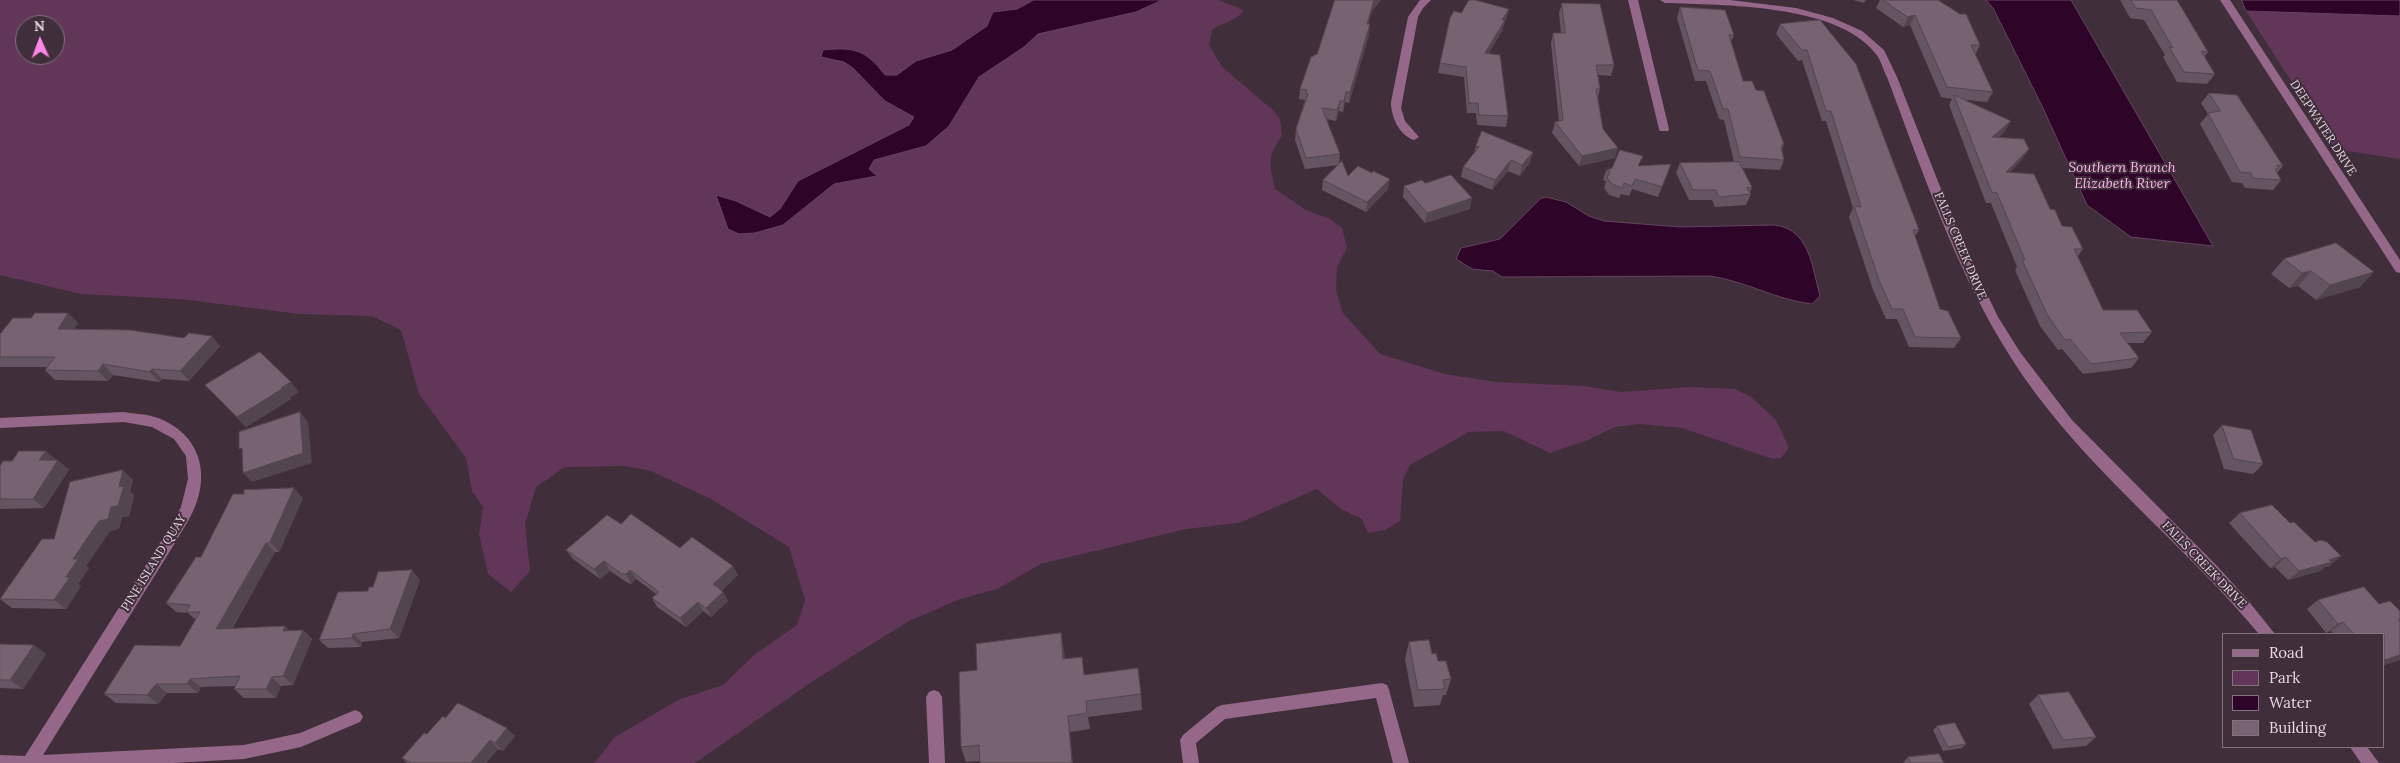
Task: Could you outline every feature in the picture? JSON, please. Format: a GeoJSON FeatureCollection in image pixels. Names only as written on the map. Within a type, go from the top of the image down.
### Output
{"type":"FeatureCollection","features":[{"type":"Feature","properties":{"kind":"street"},"geometry":{"type":"LineString","coordinates":[[1414,137],[1400,125],[1395,114],[1396,102],[1413,17],[1418,6],[1426,0]]}},
{"type":"Feature","properties":{"kind":"street"},"geometry":{"type":"LineString","coordinates":[[1633,0],[1664,129]]}},
{"type":"Feature","properties":{"kind":"street","name":"FALLS CREEK DRIVE"},"geometry":{"type":"LineString","coordinates":[[1665,0],[1796,7],[1844,22],[1864,34],[1879,47],[1889,62],[1892,77],[1971,276],[1999,331],[2040,390],[2093,453],[2209,568],[2267,633]]}},
{"type":"Feature","properties":{"kind":"street","name":"DEEPWATER DRIVE"},"geometry":{"type":"LineString","coordinates":[[2225,0],[2400,269]]}},
{"type":"Feature","properties":{"kind":"street","name":"PINE ISLAND QUAY"},"geometry":{"type":"LineString","coordinates":[[0,423],[124,417],[155,422],[179,435],[192,454],[195,479],[188,508],[170,539],[29,763]]}},
{"type":"Feature","properties":{"kind":"street"},"geometry":{"type":"LineString","coordinates":[[1191,763],[1188,740],[1222,712],[1382,690],[1401,763]]}},
{"type":"Feature","properties":{"kind":"street"},"geometry":{"type":"LineString","coordinates":[[934,697],[937,763]]}},
{"type":"Feature","properties":{"kind":"street"},"geometry":{"type":"LineString","coordinates":[[0,762],[29,763],[244,752],[301,740],[355,717]]}},
{"type":"Feature","properties":{"kind":"street"},"geometry":{"type":"LineString","coordinates":[[2359,748],[2372,763]]}},
{"type":"Feature","properties":{"kind":"green space"},"geometry":{"type":"Polygon","coordinates":[[[0,0],[1034,0],[1017,9],[993,12],[987,26],[952,50],[916,61],[897,75],[885,75],[874,61],[821,57],[844,62],[853,68],[885,101],[914,117],[909,125],[798,181],[780,209],[770,217],[736,201],[783,225],[834,184],[877,176],[869,169],[874,160],[926,146],[949,126],[979,77],[1024,47],[1038,34],[1158,3],[1162,0],[1218,0],[1244,10],[1238,17],[1212,30],[1209,45],[1222,67],[1274,111],[1280,119],[1282,136],[1271,156],[1275,189],[1306,210],[1330,219],[1342,228],[1347,248],[1337,267],[1336,291],[1343,313],[1380,354],[1445,374],[1496,382],[1584,386],[1621,392],[1690,387],[1735,389],[1751,397],[1776,420],[1789,448],[1781,458],[1773,459],[1682,428],[1640,424],[1615,427],[1588,440],[1550,453],[1504,431],[1469,432],[1410,465],[1403,479],[1400,521],[1385,530],[1368,533],[1362,519],[1341,509],[1317,489],[1239,523],[1186,529],[1041,564],[997,589],[960,599],[907,622],[813,681],[695,763],[594,763],[615,737],[678,700],[723,685],[754,655],[797,625],[805,600],[789,547],[711,499],[651,471],[625,466],[565,467],[536,487],[525,524],[530,571],[511,592],[488,574],[479,534],[483,507],[472,491],[466,458],[419,394],[401,330],[372,316],[299,314],[180,299],[81,294],[0,275],[0,0]]]}},
{"type":"Feature","properties":{"kind":"green space"},"geometry":{"type":"Polygon","coordinates":[[[2246,11],[2400,16],[2400,159],[2335,149],[2246,11]]]}},
{"type":"Feature","properties":{"kind":"water"},"geometry":{"type":"Polygon","coordinates":[[[1034,0],[1162,0],[1136,12],[1038,34],[1024,47],[979,77],[949,126],[926,146],[874,160],[869,169],[877,176],[834,184],[783,225],[755,233],[739,234],[728,229],[716,195],[736,201],[770,217],[780,209],[798,181],[909,125],[914,117],[885,101],[853,68],[844,62],[821,57],[823,50],[843,49],[858,52],[871,60],[885,75],[897,75],[916,61],[952,50],[987,26],[993,12],[1017,9],[1034,0]]]}},
{"type":"Feature","properties":{"kind":"water","name":"Southern Branch Elizabeth River"},"geometry":{"type":"Polygon","coordinates":[[[1986,0],[2071,0],[2213,246],[2131,237],[2087,205],[2043,108],[1993,8],[1986,0]]]}},
{"type":"Feature","properties":{"kind":"water"},"geometry":{"type":"Polygon","coordinates":[[[2242,0],[2400,0],[2400,16],[2246,11],[2242,0]]]}},
{"type":"Feature","properties":{"kind":"water"},"geometry":{"type":"Polygon","coordinates":[[[1546,197],[1566,202],[1589,216],[1604,221],[1680,227],[1774,225],[1786,228],[1795,234],[1808,251],[1820,296],[1812,304],[1799,302],[1723,278],[1710,276],[1502,277],[1493,271],[1472,269],[1456,259],[1461,248],[1500,239],[1540,199],[1546,197]]]}},
{"type":"Feature","properties":{"kind":"building"},"geometry":{"type":"Polygon","coordinates":[[[1335,0],[1374,0],[1367,24],[1370,24],[1350,92],[1346,92],[1344,101],[1340,101],[1337,110],[1322,108],[1340,154],[1306,158],[1296,129],[1308,94],[1306,93],[1307,90],[1300,89],[1311,57],[1317,54],[1335,0]]]}},
{"type":"Feature","properties":{"kind":"building"},"geometry":{"type":"Polygon","coordinates":[[[1469,0],[1509,9],[1502,20],[1505,20],[1485,53],[1500,55],[1508,116],[1479,115],[1478,103],[1469,103],[1466,67],[1440,63],[1450,18],[1454,11],[1461,13],[1469,0]]]}},
{"type":"Feature","properties":{"kind":"building"},"geometry":{"type":"Polygon","coordinates":[[[1883,0],[1938,0],[1960,14],[1966,14],[1980,45],[1971,45],[1993,92],[1947,87],[1915,15],[1908,17],[1883,0]]]}},
{"type":"Feature","properties":{"kind":"building"},"geometry":{"type":"Polygon","coordinates":[[[2131,0],[2177,0],[2208,52],[2201,51],[2215,74],[2184,72],[2169,47],[2173,48],[2151,10],[2136,8],[2131,0]]]}},
{"type":"Feature","properties":{"kind":"building"},"geometry":{"type":"Polygon","coordinates":[[[1562,3],[1600,4],[1614,65],[1596,65],[1600,89],[1596,89],[1603,129],[1618,148],[1582,156],[1555,122],[1563,120],[1553,33],[1565,33],[1562,3]]]}},
{"type":"Feature","properties":{"kind":"building"},"geometry":{"type":"Polygon","coordinates":[[[1680,7],[1725,10],[1734,35],[1729,35],[1743,81],[1752,81],[1756,90],[1764,91],[1784,144],[1781,147],[1784,160],[1740,157],[1728,109],[1723,109],[1710,71],[1698,70],[1680,7]]]}},
{"type":"Feature","properties":{"kind":"building"},"geometry":{"type":"Polygon","coordinates":[[[1820,20],[1856,64],[1919,230],[1913,230],[1940,309],[1948,311],[1961,338],[1915,337],[1903,309],[1892,309],[1879,280],[1854,206],[1861,207],[1831,111],[1826,111],[1807,50],[1802,50],[1780,24],[1820,20]]]}},
{"type":"Feature","properties":{"kind":"building"},"geometry":{"type":"Polygon","coordinates":[[[2209,93],[2237,95],[2283,166],[2277,165],[2279,169],[2275,169],[2281,180],[2253,178],[2251,173],[2240,172],[2208,113],[2220,111],[2209,93]]]}},
{"type":"Feature","properties":{"kind":"building"},"geometry":{"type":"Polygon","coordinates":[[[1954,95],[2011,121],[1992,137],[2024,139],[2029,149],[2006,172],[2034,174],[2050,209],[2055,210],[2062,226],[2072,227],[2083,249],[2074,249],[2103,310],[2137,310],[2152,332],[2120,333],[2139,358],[2091,364],[2070,339],[2065,340],[2048,316],[2022,260],[2025,260],[1997,193],[1992,192],[1954,95]]]}},
{"type":"Feature","properties":{"kind":"building"},"geometry":{"type":"Polygon","coordinates":[[[1482,131],[1533,152],[1522,165],[1511,160],[1495,180],[1463,167],[1479,147],[1476,146],[1482,131]]]}},
{"type":"Feature","properties":{"kind":"building"},"geometry":{"type":"Polygon","coordinates":[[[1620,150],[1643,156],[1638,166],[1671,164],[1662,187],[1635,179],[1632,186],[1624,183],[1622,188],[1612,184],[1607,178],[1610,171],[1606,170],[1612,168],[1620,150]]]}},
{"type":"Feature","properties":{"kind":"building"},"geometry":{"type":"Polygon","coordinates":[[[1342,161],[1348,176],[1358,166],[1390,179],[1367,202],[1323,180],[1342,161]]]}},
{"type":"Feature","properties":{"kind":"building"},"geometry":{"type":"Polygon","coordinates":[[[1739,162],[1752,187],[1747,188],[1751,194],[1719,197],[1716,190],[1693,190],[1680,163],[1739,162]]]}},
{"type":"Feature","properties":{"kind":"building"},"geometry":{"type":"Polygon","coordinates":[[[1451,175],[1472,198],[1427,213],[1404,186],[1422,180],[1425,183],[1451,175]]]}},
{"type":"Feature","properties":{"kind":"building"},"geometry":{"type":"Polygon","coordinates":[[[2336,243],[2374,272],[2330,285],[2311,271],[2302,273],[2284,259],[2336,243]]]}},
{"type":"Feature","properties":{"kind":"building"},"geometry":{"type":"Polygon","coordinates":[[[35,313],[68,313],[58,329],[130,330],[184,338],[189,333],[212,336],[180,371],[152,369],[150,372],[103,364],[98,371],[45,370],[55,357],[0,357],[0,334],[13,318],[31,318],[35,313]]]}},
{"type":"Feature","properties":{"kind":"building"},"geometry":{"type":"Polygon","coordinates":[[[260,352],[291,382],[237,417],[205,385],[260,352]]]}},
{"type":"Feature","properties":{"kind":"building"},"geometry":{"type":"Polygon","coordinates":[[[300,412],[303,453],[243,473],[242,448],[239,449],[239,432],[300,412]]]}},
{"type":"Feature","properties":{"kind":"building"},"geometry":{"type":"Polygon","coordinates":[[[2222,425],[2251,430],[2263,464],[2234,459],[2222,425]]]}},
{"type":"Feature","properties":{"kind":"building"},"geometry":{"type":"Polygon","coordinates":[[[19,451],[46,451],[39,460],[58,460],[33,499],[0,499],[0,466],[3,461],[12,461],[19,451]]]}},
{"type":"Feature","properties":{"kind":"building"},"geometry":{"type":"Polygon","coordinates":[[[123,470],[119,487],[124,486],[118,506],[111,507],[108,519],[99,521],[73,559],[78,559],[66,577],[70,577],[54,600],[0,599],[42,539],[54,539],[70,482],[123,470]]]}},
{"type":"Feature","properties":{"kind":"building"},"geometry":{"type":"Polygon","coordinates":[[[294,488],[270,542],[266,543],[216,629],[285,626],[283,631],[303,630],[283,676],[272,677],[266,689],[234,689],[240,676],[190,679],[187,684],[156,684],[147,695],[104,694],[135,645],[180,646],[200,612],[186,612],[190,605],[166,603],[196,557],[201,557],[233,494],[244,494],[244,490],[294,488]]]}},
{"type":"Feature","properties":{"kind":"building"},"geometry":{"type":"Polygon","coordinates":[[[2272,505],[2290,523],[2294,522],[2315,542],[2321,540],[2327,542],[2341,556],[2329,560],[2332,562],[2299,571],[2286,557],[2281,559],[2240,513],[2272,505]]]}},
{"type":"Feature","properties":{"kind":"building"},"geometry":{"type":"Polygon","coordinates":[[[631,514],[680,548],[692,537],[733,566],[713,584],[723,592],[706,608],[698,602],[680,618],[652,598],[659,592],[630,570],[626,574],[622,574],[604,561],[594,569],[566,550],[607,515],[621,524],[631,514]]]}},
{"type":"Feature","properties":{"kind":"building"},"geometry":{"type":"Polygon","coordinates":[[[412,570],[390,629],[353,634],[352,638],[319,640],[338,592],[368,591],[369,587],[373,587],[378,572],[412,570]]]}},
{"type":"Feature","properties":{"kind":"building"},"geometry":{"type":"Polygon","coordinates":[[[2364,587],[2379,604],[2390,601],[2400,611],[2400,619],[2398,620],[2400,622],[2400,655],[2385,660],[2385,633],[2353,633],[2343,622],[2338,624],[2318,600],[2364,587]]]}},
{"type":"Feature","properties":{"kind":"building"},"geometry":{"type":"Polygon","coordinates":[[[1061,633],[1063,659],[1082,657],[1084,675],[1138,668],[1141,694],[1086,701],[1087,713],[1068,716],[1072,763],[980,763],[979,745],[961,747],[959,672],[977,670],[976,644],[1061,633]]]}},
{"type":"Feature","properties":{"kind":"building"},"geometry":{"type":"Polygon","coordinates":[[[1429,640],[1432,654],[1436,653],[1438,661],[1446,661],[1451,679],[1443,680],[1445,689],[1418,690],[1409,642],[1429,640]]]}},
{"type":"Feature","properties":{"kind":"building"},"geometry":{"type":"Polygon","coordinates":[[[0,644],[34,645],[10,680],[0,680],[0,644]]]}},
{"type":"Feature","properties":{"kind":"building"},"geometry":{"type":"Polygon","coordinates":[[[2069,692],[2096,737],[2063,740],[2038,695],[2069,692]]]}},
{"type":"Feature","properties":{"kind":"building"},"geometry":{"type":"Polygon","coordinates":[[[458,703],[507,728],[495,743],[490,740],[471,763],[411,763],[402,758],[424,733],[427,734],[458,703]]]}},
{"type":"Feature","properties":{"kind":"building"},"geometry":{"type":"Polygon","coordinates":[[[1955,723],[1966,744],[1948,747],[1937,726],[1955,723]]]}},
{"type":"Feature","properties":{"kind":"building"},"geometry":{"type":"Polygon","coordinates":[[[1939,754],[1944,763],[1911,763],[1908,757],[1939,754]]]}}]}
